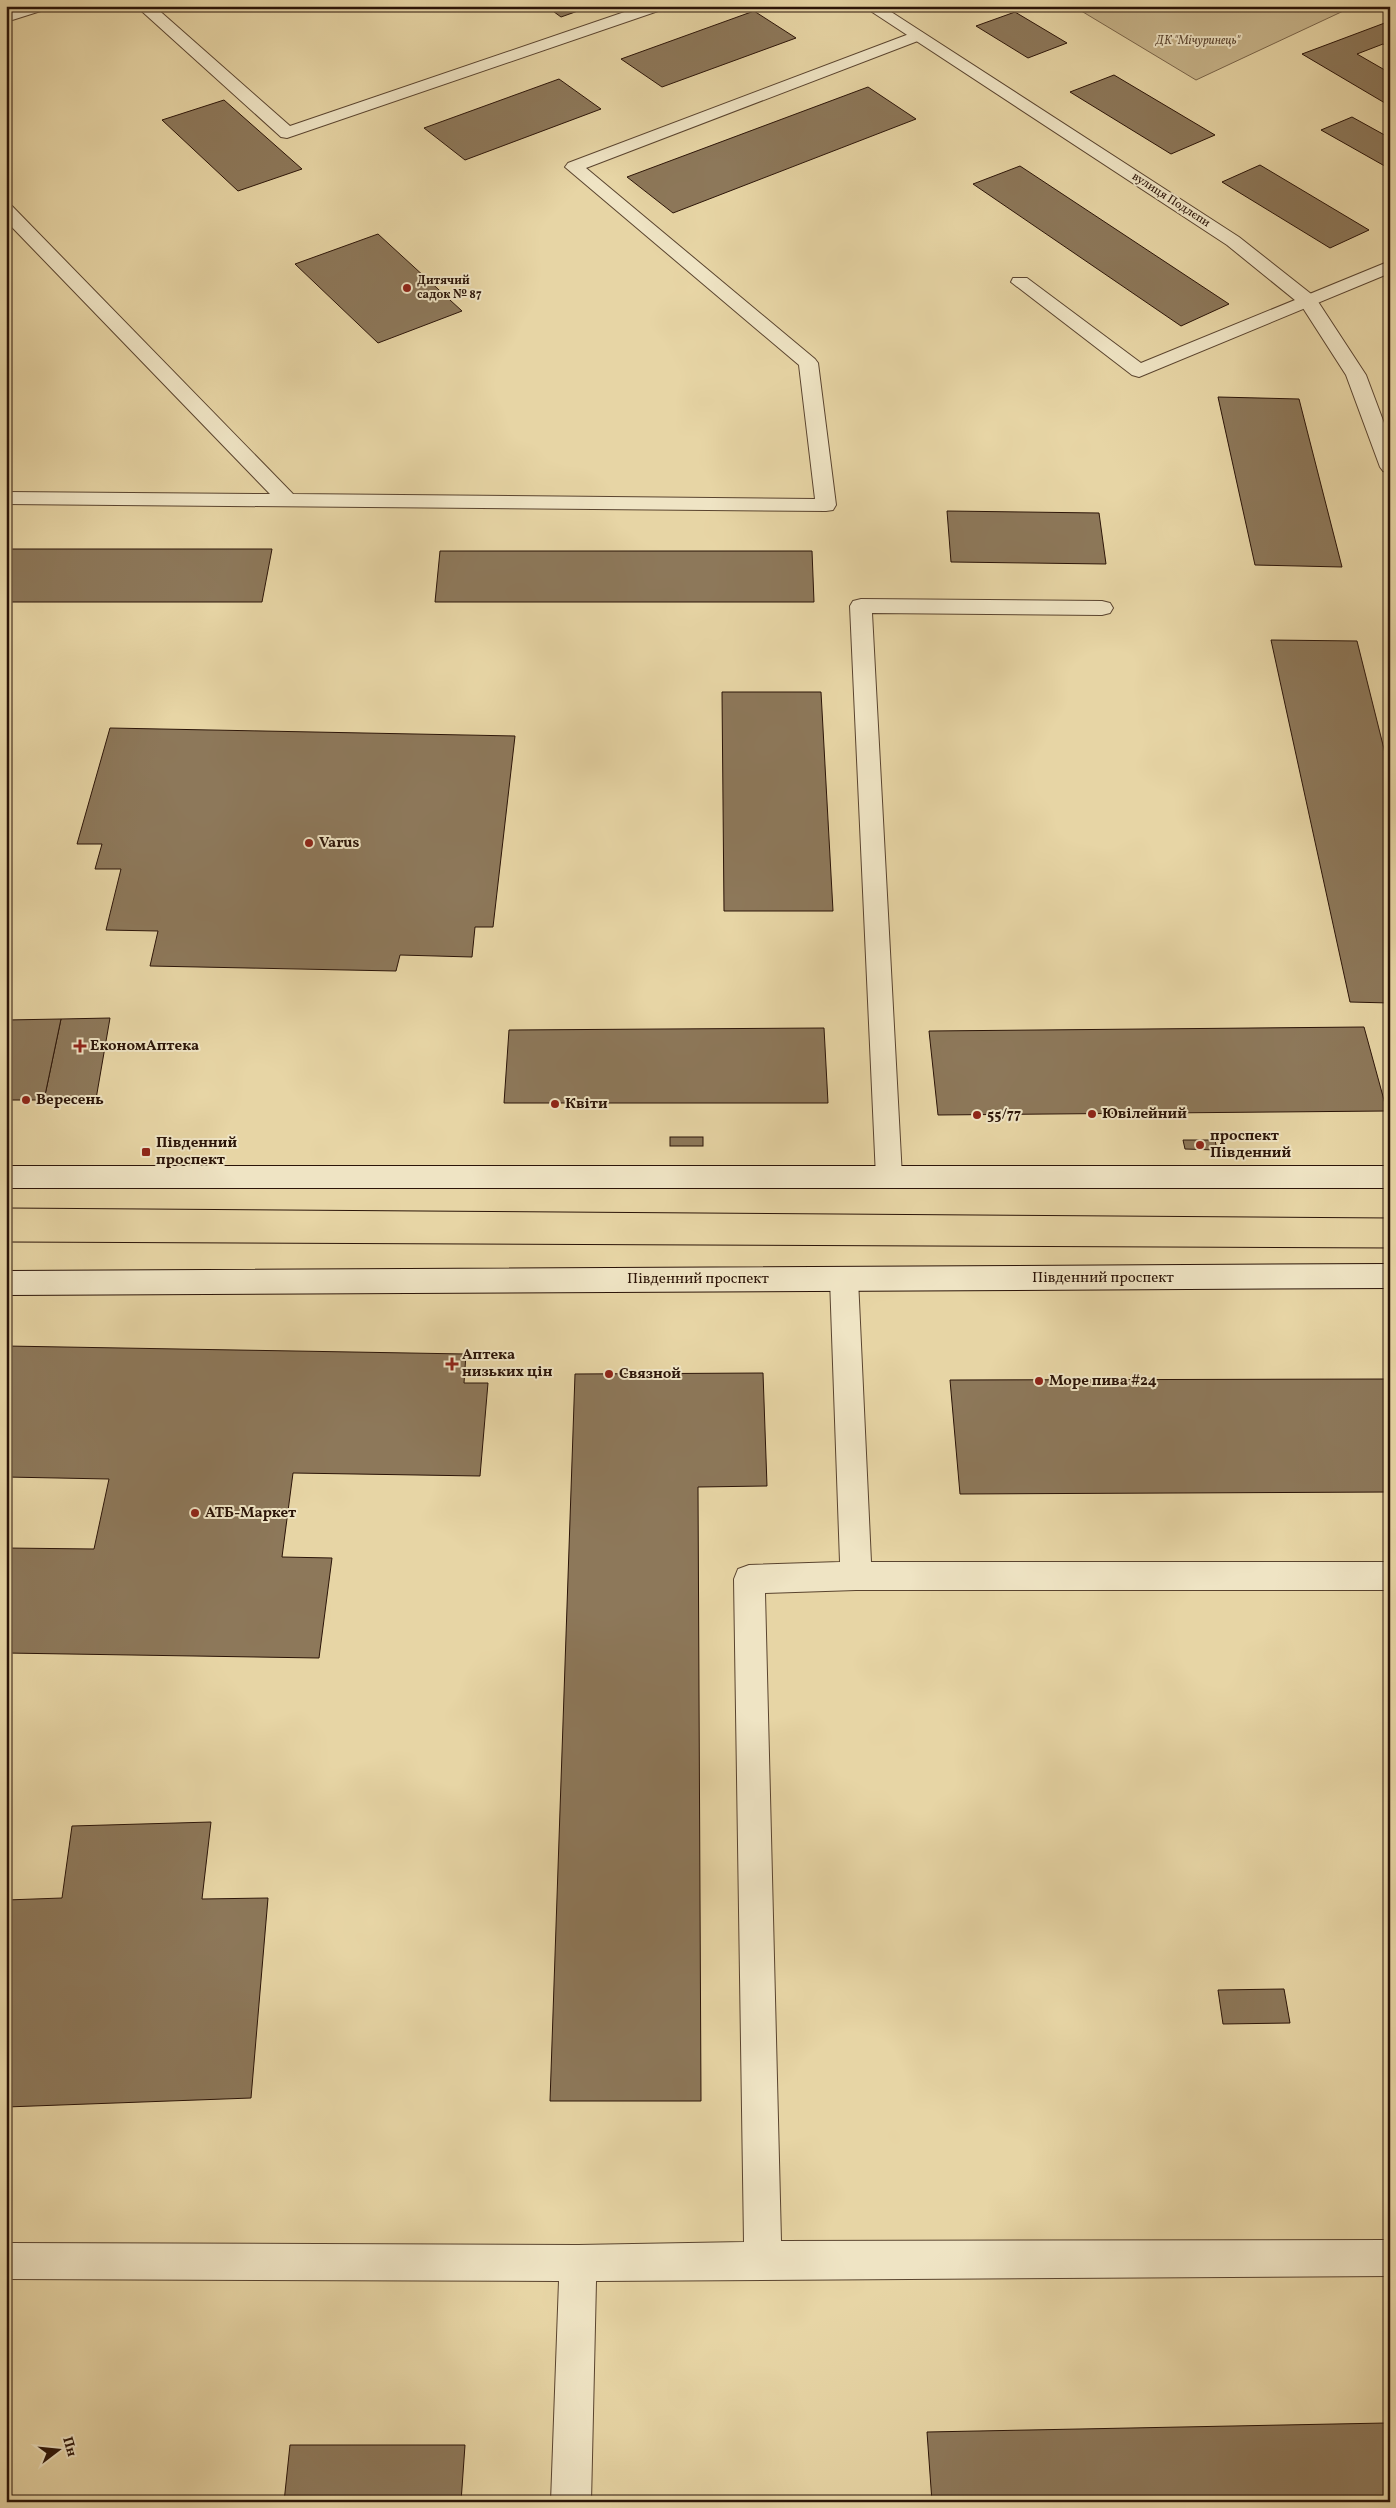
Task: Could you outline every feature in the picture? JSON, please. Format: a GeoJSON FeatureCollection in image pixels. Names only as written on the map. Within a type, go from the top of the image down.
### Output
{"type":"FeatureCollection","features":[{"type":"Feature","properties":{"kind":"main road"},"geometry":{"type":"LineString","coordinates":[[6,17],[40,6]]}},
{"type":"Feature","properties":{"kind":"main road"},"geometry":{"type":"LineString","coordinates":[[144,6],[287,133],[658,6]]}},
{"type":"Feature","properties":{"kind":"main road","name":"вулиця Подлєпи"},"geometry":{"type":"LineString","coordinates":[[871,6],[1233,241],[1308,301],[1356,375],[1390,467]]}},
{"type":"Feature","properties":{"kind":"main road"},"geometry":{"type":"LineString","coordinates":[[6,498],[826,505],[808,363],[574,167],[917,36]]}},
{"type":"Feature","properties":{"kind":"main road"},"geometry":{"type":"LineString","coordinates":[[6,210],[288,501]]}},
{"type":"Feature","properties":{"kind":"main road"},"geometry":{"type":"LineString","coordinates":[[1020,282],[1139,372],[1390,266]]}},
{"type":"Feature","properties":{"kind":"main road"},"geometry":{"type":"LineString","coordinates":[[889,1178],[861,606],[1102,608]]}},
{"type":"Feature","properties":{"kind":"main road"},"geometry":{"type":"LineString","coordinates":[[6,1177],[1390,1177]]}},
{"type":"Feature","properties":{"kind":"main road","name":"Південний проспект"},"geometry":{"type":"LineString","coordinates":[[6,1283],[1390,1276]]}},
{"type":"Feature","properties":{"kind":"main road"},"geometry":{"type":"LineString","coordinates":[[844,1279],[856,1576]]}},
{"type":"Feature","properties":{"kind":"main road"},"geometry":{"type":"LineString","coordinates":[[763,2260],[749,1579],[856,1576],[1390,1576]]}},
{"type":"Feature","properties":{"kind":"main road"},"geometry":{"type":"LineString","coordinates":[[6,2261],[578,2263],[763,2260],[1390,2258]]}},
{"type":"Feature","properties":{"kind":"main road"},"geometry":{"type":"LineString","coordinates":[[571,2502],[578,2263]]}},
{"type":"Feature","properties":{"kind":"green space","name":"ДК \"Мічуринець\""},"geometry":{"type":"Polygon","coordinates":[[[1073,6],[1354,6],[1196,80],[1073,6]]]}},
{"type":"Feature","properties":{"kind":"building"},"geometry":{"type":"Polygon","coordinates":[[[546,6],[592,6],[561,17],[546,6]]]}},
{"type":"Feature","properties":{"kind":"building"},"geometry":{"type":"Polygon","coordinates":[[[754,11],[796,38],[662,87],[621,59],[754,11]]]}},
{"type":"Feature","properties":{"kind":"building"},"geometry":{"type":"Polygon","coordinates":[[[1015,12],[1067,43],[1028,58],[976,26],[1015,12]]]}},
{"type":"Feature","properties":{"kind":"building"},"geometry":{"type":"Polygon","coordinates":[[[1390,21],[1390,48],[1383,44],[1357,54],[1390,73],[1390,106],[1302,54],[1390,21]]]}},
{"type":"Feature","properties":{"kind":"building"},"geometry":{"type":"Polygon","coordinates":[[[1114,75],[1215,135],[1171,154],[1070,92],[1114,75]]]}},
{"type":"Feature","properties":{"kind":"building"},"geometry":{"type":"Polygon","coordinates":[[[559,79],[601,109],[465,160],[424,128],[559,79]]]}},
{"type":"Feature","properties":{"kind":"building"},"geometry":{"type":"Polygon","coordinates":[[[868,87],[916,119],[673,213],[627,177],[868,87]]]}},
{"type":"Feature","properties":{"kind":"building"},"geometry":{"type":"Polygon","coordinates":[[[224,100],[302,169],[238,191],[162,120],[224,100]]]}},
{"type":"Feature","properties":{"kind":"building"},"geometry":{"type":"Polygon","coordinates":[[[1352,117],[1390,138],[1390,169],[1321,130],[1352,117]]]}},
{"type":"Feature","properties":{"kind":"building"},"geometry":{"type":"Polygon","coordinates":[[[1260,165],[1369,230],[1330,248],[1222,182],[1260,165]]]}},
{"type":"Feature","properties":{"kind":"building"},"geometry":{"type":"Polygon","coordinates":[[[1020,166],[1229,304],[1181,326],[973,184],[1020,166]]]}},
{"type":"Feature","properties":{"kind":"building"},"geometry":{"type":"Polygon","coordinates":[[[378,234],[462,311],[378,343],[295,264],[378,234]]]}},
{"type":"Feature","properties":{"kind":"building"},"geometry":{"type":"Polygon","coordinates":[[[1218,397],[1299,399],[1342,567],[1255,565],[1218,397]]]}},
{"type":"Feature","properties":{"kind":"building"},"geometry":{"type":"Polygon","coordinates":[[[947,511],[1099,513],[1106,564],[951,562],[947,511]]]}},
{"type":"Feature","properties":{"kind":"building"},"geometry":{"type":"Polygon","coordinates":[[[6,549],[272,549],[262,602],[6,602],[6,549]]]}},
{"type":"Feature","properties":{"kind":"building"},"geometry":{"type":"Polygon","coordinates":[[[440,551],[812,551],[814,602],[435,602],[440,551]]]}},
{"type":"Feature","properties":{"kind":"building"},"geometry":{"type":"Polygon","coordinates":[[[1271,640],[1357,641],[1390,773],[1390,1003],[1350,1002],[1271,640]]]}},
{"type":"Feature","properties":{"kind":"building"},"geometry":{"type":"Polygon","coordinates":[[[722,692],[821,692],[833,911],[724,911],[722,692]]]}},
{"type":"Feature","properties":{"kind":"building"},"geometry":{"type":"Polygon","coordinates":[[[110,728],[515,736],[493,927],[475,927],[472,957],[400,955],[396,971],[150,966],[158,931],[106,930],[121,869],[95,869],[102,844],[77,844],[110,728]]]}},
{"type":"Feature","properties":{"kind":"building","name":"ЕкономАптека"},"geometry":{"type":"Polygon","coordinates":[[[110,1018],[96,1099],[44,1100],[61,1019],[110,1018]]]}},
{"type":"Feature","properties":{"kind":"building"},"geometry":{"type":"Polygon","coordinates":[[[61,1019],[44,1100],[6,1100],[6,1020],[61,1019]]]}},
{"type":"Feature","properties":{"kind":"building"},"geometry":{"type":"Polygon","coordinates":[[[1364,1027],[1387,1111],[938,1115],[929,1031],[1364,1027]]]}},
{"type":"Feature","properties":{"kind":"building"},"geometry":{"type":"Polygon","coordinates":[[[824,1028],[828,1103],[504,1103],[509,1030],[824,1028]]]}},
{"type":"Feature","properties":{"kind":"building"},"geometry":{"type":"Polygon","coordinates":[[[670,1137],[703,1137],[703,1146],[670,1146],[670,1137]]]}},
{"type":"Feature","properties":{"kind":"building","name":"проспект Південний"},"geometry":{"type":"Polygon","coordinates":[[[1183,1140],[1215,1140],[1217,1150],[1185,1149],[1183,1140]]]}},
{"type":"Feature","properties":{"kind":"building","name":"АТБ-Маркет"},"geometry":{"type":"Polygon","coordinates":[[[6,1346],[466,1354],[464,1383],[488,1383],[480,1476],[293,1473],[282,1557],[332,1558],[319,1658],[6,1653],[6,1548],[94,1549],[109,1479],[6,1477],[6,1346]]]}},
{"type":"Feature","properties":{"kind":"building"},"geometry":{"type":"Polygon","coordinates":[[[763,1373],[767,1486],[698,1487],[701,2101],[550,2101],[575,1374],[763,1373]]]}},
{"type":"Feature","properties":{"kind":"building"},"geometry":{"type":"Polygon","coordinates":[[[1390,1379],[1390,1492],[960,1494],[950,1380],[1390,1379]]]}},
{"type":"Feature","properties":{"kind":"building"},"geometry":{"type":"Polygon","coordinates":[[[211,1822],[202,1899],[268,1898],[251,2098],[6,2107],[6,1900],[62,1898],[72,1826],[211,1822]]]}},
{"type":"Feature","properties":{"kind":"building"},"geometry":{"type":"Polygon","coordinates":[[[1284,1989],[1290,2023],[1223,2024],[1218,1990],[1284,1989]]]}},
{"type":"Feature","properties":{"kind":"building"},"geometry":{"type":"Polygon","coordinates":[[[1386,2423],[1390,2443],[1390,2502],[932,2502],[927,2432],[1386,2423]]]}},
{"type":"Feature","properties":{"kind":"building"},"geometry":{"type":"Polygon","coordinates":[[[290,2445],[465,2445],[461,2502],[284,2502],[290,2445]]]}},
{"type":"Feature","properties":{"kind":"tram line"},"geometry":{"type":"LineString","coordinates":[[6,1208],[1390,1218]]}},
{"type":"Feature","properties":{"kind":"tram line"},"geometry":{"type":"LineString","coordinates":[[6,1242],[1390,1248]]}},
{"type":"Feature","properties":{"kind":"place","name":"Дитячий садок № 87"},"geometry":{"type":"Point","coordinates":[407,288]}},
{"type":"Feature","properties":{"kind":"place","name":"Varus"},"geometry":{"type":"Point","coordinates":[309,843]}},
{"type":"Feature","properties":{"kind":"place","name":"ЕкономАптека"},"geometry":{"type":"Point","coordinates":[80,1046]}},
{"type":"Feature","properties":{"kind":"place","name":"Вересень"},"geometry":{"type":"Point","coordinates":[26,1100]}},
{"type":"Feature","properties":{"kind":"place","name":"Квіти"},"geometry":{"type":"Point","coordinates":[555,1104]}},
{"type":"Feature","properties":{"kind":"place","name":"Ювілейний"},"geometry":{"type":"Point","coordinates":[1092,1114]}},
{"type":"Feature","properties":{"kind":"place","name":"55/77"},"geometry":{"type":"Point","coordinates":[977,1115]}},
{"type":"Feature","properties":{"kind":"place","name":"проспект Південний"},"geometry":{"type":"Point","coordinates":[1200,1145]}},
{"type":"Feature","properties":{"kind":"place","name":"Південний проспект"},"geometry":{"type":"Point","coordinates":[146,1152]}},
{"type":"Feature","properties":{"kind":"place","name":"Аптека низьких цін"},"geometry":{"type":"Point","coordinates":[452,1364]}},
{"type":"Feature","properties":{"kind":"place","name":"Связной"},"geometry":{"type":"Point","coordinates":[609,1374]}},
{"type":"Feature","properties":{"kind":"place","name":"Море пива #24"},"geometry":{"type":"Point","coordinates":[1039,1381]}},
{"type":"Feature","properties":{"kind":"place","name":"АТБ-Маркет"},"geometry":{"type":"Point","coordinates":[195,1513]}}]}
